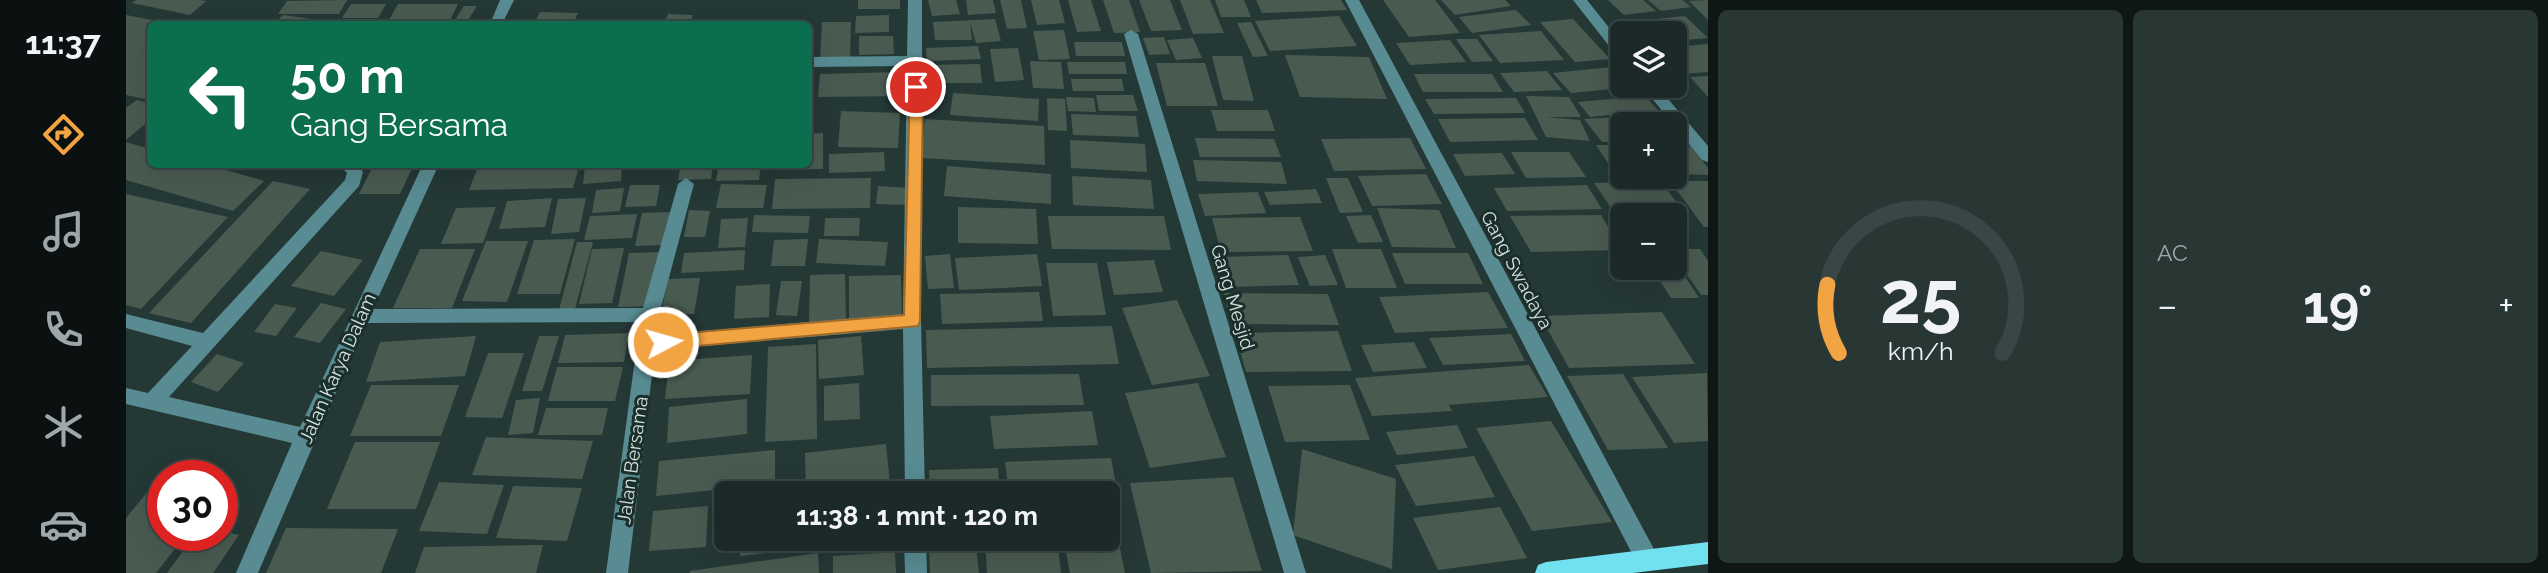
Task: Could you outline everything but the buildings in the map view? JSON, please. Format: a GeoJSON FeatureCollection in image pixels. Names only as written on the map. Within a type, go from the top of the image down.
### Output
{"type":"FeatureCollection","features":[{"type":"Feature","properties":{"kind":"main road"},"geometry":{"type":"LineString","coordinates":[[1546,573],[1708,553]]}},
{"type":"Feature","properties":{"kind":"street"},"geometry":{"type":"LineString","coordinates":[[498,20],[507,0]]}},
{"type":"Feature","properties":{"kind":"street"},"geometry":{"type":"LineString","coordinates":[[915,0],[917,61],[912,321],[915,481]]}},
{"type":"Feature","properties":{"kind":"street","name":"Gang Swadaya"},"geometry":{"type":"LineString","coordinates":[[1352,0],[1647,559]]}},
{"type":"Feature","properties":{"kind":"street"},"geometry":{"type":"LineString","coordinates":[[1580,0],[1610,38]]}},
{"type":"Feature","properties":{"kind":"street","name":"Gang Mesjid"},"geometry":{"type":"LineString","coordinates":[[1131,34],[1295,573]]}},
{"type":"Feature","properties":{"kind":"street"},"geometry":{"type":"LineString","coordinates":[[812,62],[917,61]]}},
{"type":"Feature","properties":{"kind":"street"},"geometry":{"type":"LineString","coordinates":[[1659,98],[1708,156]]}},
{"type":"Feature","properties":{"kind":"street"},"geometry":{"type":"LineString","coordinates":[[152,402],[353,182],[355,172],[351,168]]}},
{"type":"Feature","properties":{"kind":"street","name":"Jalan Karya Dalam"},"geometry":{"type":"LineString","coordinates":[[247,573],[305,437],[429,168]]}},
{"type":"Feature","properties":{"kind":"street","name":"Jalan Bersama"},"geometry":{"type":"LineString","coordinates":[[617,573],[650,315],[686,184]]}},
{"type":"Feature","properties":{"kind":"street"},"geometry":{"type":"LineString","coordinates":[[361,316],[650,315]]}},
{"type":"Feature","properties":{"kind":"street"},"geometry":{"type":"LineString","coordinates":[[126,321],[207,342]]}},
{"type":"Feature","properties":{"kind":"street"},"geometry":{"type":"LineString","coordinates":[[648,343],[912,321]]}},
{"type":"Feature","properties":{"kind":"street"},"geometry":{"type":"LineString","coordinates":[[126,396],[305,437]]}},
{"type":"Feature","properties":{"kind":"street"},"geometry":{"type":"LineString","coordinates":[[915,551],[916,573]]}},
{"type":"Feature","properties":{"kind":"route"},"geometry":{"type":"LineString","coordinates":[[663,342],[912,321],[916,87]]}}]}
